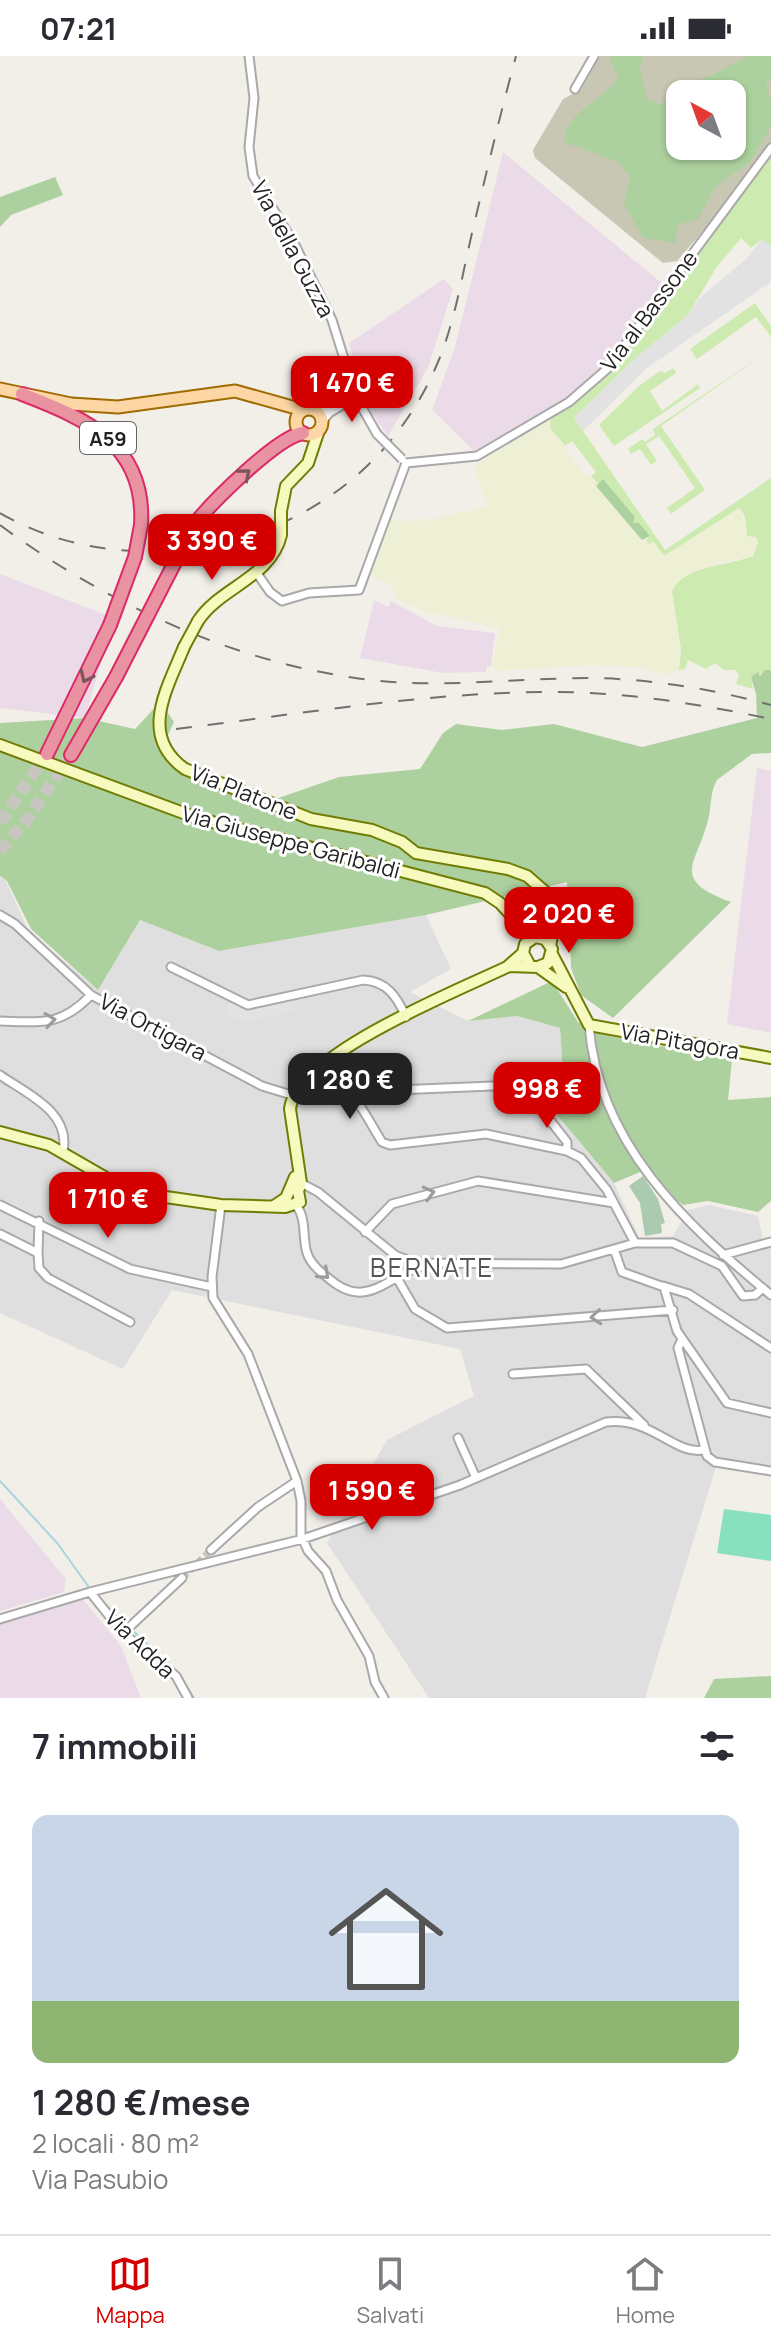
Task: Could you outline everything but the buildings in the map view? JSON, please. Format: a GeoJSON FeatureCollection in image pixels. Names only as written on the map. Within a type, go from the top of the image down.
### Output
{"type":"FeatureCollection","features":[{"type":"Feature","properties":{"kind":"highway","name":"A59"},"geometry":{"type":"LineString","coordinates":[[22,394],[70,412],[115,444],[133,473],[141,502],[141,525],[135,557],[110,625],[47,754]]}},
{"type":"Feature","properties":{"kind":"highway"},"geometry":{"type":"LineString","coordinates":[[71,755],[194,525],[225,491],[288,438],[302,430]]}},
{"type":"Feature","properties":{"kind":"main road"},"geometry":{"type":"LineString","coordinates":[[0,389],[71,404],[118,407],[235,391],[309,410],[320,426],[302,430]]}},
{"type":"Feature","properties":{"kind":"main road"},"geometry":{"type":"LineString","coordinates":[[277,404],[302,430]]}},
{"type":"Feature","properties":{"kind":"main road"},"geometry":{"type":"LineString","coordinates":[[302,430],[309,410]]}},
{"type":"Feature","properties":{"kind":"street","name":"Via della Guzza"},"geometry":{"type":"LineString","coordinates":[[249,56],[254,98],[249,147],[253,176],[295,245],[332,320],[356,397],[377,434],[404,461]]}},
{"type":"Feature","properties":{"kind":"street"},"geometry":{"type":"LineString","coordinates":[[575,89],[594,56]]}},
{"type":"Feature","properties":{"kind":"street","name":"Via al Bassone"},"geometry":{"type":"LineString","coordinates":[[404,461],[477,456],[569,402],[607,369],[771,148]]}},
{"type":"Feature","properties":{"kind":"street"},"geometry":{"type":"LineString","coordinates":[[320,426],[338,407],[356,397]]}},
{"type":"Feature","properties":{"kind":"street"},"geometry":{"type":"LineString","coordinates":[[309,410],[338,407]]}},
{"type":"Feature","properties":{"kind":"street","name":"Via Platone"},"geometry":{"type":"LineString","coordinates":[[320,426],[314,453],[286,486],[277,549],[256,572],[213,601],[184,647],[164,697],[157,728],[172,760],[185,769],[311,819],[372,830],[402,842],[416,853],[508,869],[527,876],[550,896],[556,916]]}},
{"type":"Feature","properties":{"kind":"street"},"geometry":{"type":"LineString","coordinates":[[302,430],[314,453]]}},
{"type":"Feature","properties":{"kind":"street"},"geometry":{"type":"LineString","coordinates":[[256,572],[270,592],[282,601],[309,593],[359,590],[404,461]]}},
{"type":"Feature","properties":{"kind":"street","name":"Via Giuseppe Garibaldi"},"geometry":{"type":"LineString","coordinates":[[0,745],[197,818],[485,893],[500,903],[530,943],[534,965]]}},
{"type":"Feature","properties":{"kind":"street","name":"Via Ortigara"},"geometry":{"type":"LineString","coordinates":[[0,915],[15,924],[91,995],[279,1093],[299,1095]]}},
{"type":"Feature","properties":{"kind":"street"},"geometry":{"type":"LineString","coordinates":[[425,1265],[363,1293],[331,1281],[308,1258],[296,1194],[299,1095],[340,1050],[507,967],[556,916]]}},
{"type":"Feature","properties":{"kind":"street"},"geometry":{"type":"LineString","coordinates":[[507,967],[548,963],[556,916]]}},
{"type":"Feature","properties":{"kind":"street"},"geometry":{"type":"LineString","coordinates":[[530,943],[551,950],[568,988],[578,1001],[611,1029]]}},
{"type":"Feature","properties":{"kind":"street"},"geometry":{"type":"LineString","coordinates":[[534,965],[568,988]]}},
{"type":"Feature","properties":{"kind":"street"},"geometry":{"type":"LineString","coordinates":[[171,967],[248,1005],[363,980],[374,981],[390,989],[406,1017]]}},
{"type":"Feature","properties":{"kind":"street"},"geometry":{"type":"LineString","coordinates":[[0,1021],[56,1021],[71,1015],[91,995]]}},
{"type":"Feature","properties":{"kind":"street"},"geometry":{"type":"LineString","coordinates":[[578,1001],[589,1025],[596,1073],[619,1134],[653,1181],[723,1255],[771,1295]]}},
{"type":"Feature","properties":{"kind":"street","name":"Via Pitagora"},"geometry":{"type":"LineString","coordinates":[[589,1025],[771,1058]]}},
{"type":"Feature","properties":{"kind":"street"},"geometry":{"type":"LineString","coordinates":[[0,1075],[51,1111],[60,1121],[63,1151]]}},
{"type":"Feature","properties":{"kind":"street"},"geometry":{"type":"LineString","coordinates":[[299,1095],[333,1088],[352,1095],[372,1091],[514,1085],[534,1100],[567,1142],[567,1151]]}},
{"type":"Feature","properties":{"kind":"street"},"geometry":{"type":"LineString","coordinates":[[352,1095],[382,1142],[390,1145],[486,1134],[567,1151],[581,1158],[607,1190],[635,1243]]}},
{"type":"Feature","properties":{"kind":"street"},"geometry":{"type":"LineString","coordinates":[[0,1132],[63,1151],[131,1190],[169,1200],[274,1206],[296,1194],[318,1192],[395,1255],[425,1265],[561,1264],[635,1243],[673,1243],[692,1249],[722,1266],[743,1296],[755,1295],[763,1288]]}},
{"type":"Feature","properties":{"kind":"street"},"geometry":{"type":"LineString","coordinates":[[365,1232],[392,1204],[478,1181],[614,1203]]}},
{"type":"Feature","properties":{"kind":"street"},"geometry":{"type":"LineString","coordinates":[[596,1200],[607,1190]]}},
{"type":"Feature","properties":{"kind":"street"},"geometry":{"type":"LineString","coordinates":[[0,1205],[39,1221],[130,1269],[212,1287]]}},
{"type":"Feature","properties":{"kind":"street"},"geometry":{"type":"LineString","coordinates":[[221,1205],[212,1287],[218,1308],[248,1354],[297,1481],[301,1501],[298,1525],[308,1551],[326,1571],[337,1600],[366,1650],[384,1698]]}},
{"type":"Feature","properties":{"kind":"street"},"geometry":{"type":"LineString","coordinates":[[39,1221],[38,1253],[42,1274],[130,1322]]}},
{"type":"Feature","properties":{"kind":"street"},"geometry":{"type":"LineString","coordinates":[[0,1234],[38,1253]]}},
{"type":"Feature","properties":{"kind":"street"},"geometry":{"type":"LineString","coordinates":[[723,1255],[771,1242]]}},
{"type":"Feature","properties":{"kind":"street"},"geometry":{"type":"LineString","coordinates":[[614,1249],[624,1274],[689,1294],[771,1348]]}},
{"type":"Feature","properties":{"kind":"street"},"geometry":{"type":"LineString","coordinates":[[395,1255],[400,1264],[397,1278],[411,1305],[442,1327],[673,1310]]}},
{"type":"Feature","properties":{"kind":"street"},"geometry":{"type":"LineString","coordinates":[[663,1286],[682,1339],[727,1403],[771,1413]]}},
{"type":"Feature","properties":{"kind":"street"},"geometry":{"type":"LineString","coordinates":[[682,1339],[678,1348],[703,1450],[715,1462],[771,1471]]}},
{"type":"Feature","properties":{"kind":"street"},"geometry":{"type":"LineString","coordinates":[[513,1374],[586,1369],[646,1426],[689,1452],[703,1450]]}},
{"type":"Feature","properties":{"kind":"street"},"geometry":{"type":"LineString","coordinates":[[624,1421],[626,1407]]}},
{"type":"Feature","properties":{"kind":"street"},"geometry":{"type":"LineString","coordinates":[[0,1619],[90,1592],[303,1539],[476,1478],[593,1426],[624,1421],[646,1426]]}},
{"type":"Feature","properties":{"kind":"street"},"geometry":{"type":"LineString","coordinates":[[458,1438],[476,1478]]}},
{"type":"Feature","properties":{"kind":"street"},"geometry":{"type":"LineString","coordinates":[[211,1550],[258,1507],[297,1481]]}},
{"type":"Feature","properties":{"kind":"street"},"geometry":{"type":"LineString","coordinates":[[123,1633],[182,1578]]}},
{"type":"Feature","properties":{"kind":"street","name":"Via Adda"},"geometry":{"type":"LineString","coordinates":[[90,1592],[123,1633],[176,1676],[188,1698]]}},
{"type":"Feature","properties":{"kind":"shaded area"},"geometry":{"type":"Polygon","coordinates":[[[600,56],[771,56],[771,143],[728,202],[677,261],[663,263],[535,158],[533,150],[563,99],[581,90],[600,56]]]}},
{"type":"Feature","properties":{"kind":"shaded area"},"geometry":{"type":"Polygon","coordinates":[[[503,152],[663,284],[604,364],[566,398],[474,451],[432,410],[455,347],[503,152]]]}},
{"type":"Feature","properties":{"kind":"shaded area"},"geometry":{"type":"Polygon","coordinates":[[[762,239],[771,247],[771,282],[647,368],[583,431],[574,418],[632,361],[688,315],[700,298],[746,259],[762,239]]]}},
{"type":"Feature","properties":{"kind":"shaded area"},"geometry":{"type":"Polygon","coordinates":[[[444,279],[453,289],[428,368],[388,436],[366,405],[349,343],[444,279]]]}},
{"type":"Feature","properties":{"kind":"shaded area"},"geometry":{"type":"Polygon","coordinates":[[[551,416],[550,428],[586,476],[591,476],[642,540],[654,542],[664,556],[739,507],[748,527],[746,532],[756,537],[757,550],[749,558],[720,562],[672,588],[681,649],[678,652],[679,670],[669,675],[636,667],[591,665],[495,671],[492,666],[500,628],[425,612],[396,598],[389,583],[370,577],[391,519],[405,522],[417,517],[424,521],[488,506],[474,467],[551,416]]]}},
{"type":"Feature","properties":{"kind":"shaded area"},"geometry":{"type":"Polygon","coordinates":[[[0,574],[114,618],[85,718],[0,708],[0,574]]]}},
{"type":"Feature","properties":{"kind":"shaded area"},"geometry":{"type":"Polygon","coordinates":[[[374,600],[388,607],[391,601],[437,626],[495,633],[491,667],[486,667],[486,672],[443,673],[360,658],[374,600]]]}},
{"type":"Feature","properties":{"kind":"shaded area"},"geometry":{"type":"Polygon","coordinates":[[[757,768],[771,771],[771,1033],[727,1024],[757,768]]]}},
{"type":"Feature","properties":{"kind":"shaded area"},"geometry":{"type":"Polygon","coordinates":[[[0,877],[6,881],[28,930],[98,990],[140,920],[219,951],[426,915],[451,969],[410,992],[468,1021],[517,1016],[560,1028],[563,1072],[543,1098],[614,1183],[640,1239],[673,1236],[688,1210],[709,1205],[758,1216],[763,1240],[771,1237],[771,1476],[716,1467],[645,1698],[429,1698],[327,1543],[387,1440],[474,1396],[460,1349],[172,1290],[123,1369],[0,1313],[0,877]]]}},
{"type":"Feature","properties":{"kind":"shaded area"},"geometry":{"type":"Polygon","coordinates":[[[292,999],[294,1011],[242,1023],[224,1012],[230,1002],[244,1011],[292,999]]]}},
{"type":"Feature","properties":{"kind":"shaded area"},"geometry":{"type":"Polygon","coordinates":[[[0,1499],[66,1579],[64,1592],[0,1611],[0,1499]]]}},
{"type":"Feature","properties":{"kind":"shaded area"},"geometry":{"type":"Polygon","coordinates":[[[81,1597],[121,1646],[141,1698],[0,1698],[0,1621],[81,1597]]]}},
{"type":"Feature","properties":{"kind":"green space"},"geometry":{"type":"Polygon","coordinates":[[[612,56],[643,56],[640,69],[647,99],[660,105],[666,99],[666,160],[746,160],[746,80],[699,80],[748,56],[771,56],[771,78],[766,82],[771,101],[771,126],[750,162],[715,187],[699,218],[678,225],[675,243],[643,238],[624,204],[630,176],[616,161],[564,142],[572,121],[618,76],[610,60],[612,56]]]}},
{"type":"Feature","properties":{"kind":"green space"},"geometry":{"type":"Polygon","coordinates":[[[771,154],[771,247],[762,239],[751,248],[741,238],[716,268],[688,315],[632,361],[574,418],[665,550],[771,478],[771,670],[751,677],[753,689],[736,684],[739,675],[736,670],[724,670],[715,663],[706,669],[688,660],[685,669],[679,670],[681,649],[672,591],[678,582],[697,571],[753,556],[758,543],[756,537],[747,536],[742,511],[739,508],[664,556],[654,542],[649,544],[646,540],[650,536],[639,523],[633,523],[631,520],[635,517],[604,480],[598,484],[591,476],[596,472],[572,441],[565,446],[550,428],[551,416],[578,400],[606,375],[771,154]]]}},
{"type":"Feature","properties":{"kind":"green space"},"geometry":{"type":"Polygon","coordinates":[[[55,177],[63,195],[11,215],[0,227],[0,197],[55,177]]]}},
{"type":"Feature","properties":{"kind":"green space"},"geometry":{"type":"Polygon","coordinates":[[[755,303],[771,326],[771,337],[756,317],[697,359],[690,349],[755,303]]]}},
{"type":"Feature","properties":{"kind":"green space"},"geometry":{"type":"Polygon","coordinates":[[[771,349],[661,426],[705,490],[671,514],[667,508],[695,488],[659,436],[646,444],[657,461],[651,465],[640,449],[631,454],[628,449],[642,439],[645,442],[655,435],[653,429],[771,349]]]}},
{"type":"Feature","properties":{"kind":"green space"},"geometry":{"type":"Polygon","coordinates":[[[673,368],[676,373],[650,391],[662,411],[698,384],[700,388],[614,446],[599,425],[639,386],[660,371],[665,373],[673,368]]]}},
{"type":"Feature","properties":{"kind":"green space"},"geometry":{"type":"Polygon","coordinates":[[[603,479],[635,517],[633,523],[639,523],[650,536],[642,540],[596,486],[603,479]]]}},
{"type":"Feature","properties":{"kind":"green space"},"geometry":{"type":"Polygon","coordinates":[[[765,670],[771,670],[771,753],[752,754],[717,780],[709,819],[692,870],[700,886],[731,902],[613,1018],[581,995],[571,968],[567,882],[426,915],[219,951],[140,920],[98,990],[31,929],[7,881],[0,876],[0,723],[85,718],[135,729],[160,702],[174,722],[166,739],[168,760],[176,770],[199,781],[267,802],[339,777],[420,769],[443,733],[456,724],[502,730],[554,724],[642,747],[757,718],[756,694],[751,677],[758,672],[760,676],[765,670]]]}},
{"type":"Feature","properties":{"kind":"green space"},"geometry":{"type":"Polygon","coordinates":[[[552,981],[578,1022],[595,1033],[732,1060],[728,1100],[771,1097],[771,1201],[758,1212],[708,1201],[683,1205],[640,1172],[614,1183],[543,1098],[563,1072],[560,1028],[517,1016],[468,1021],[552,981]]]}},
{"type":"Feature","properties":{"kind":"green space"},"geometry":{"type":"Polygon","coordinates":[[[643,1176],[658,1199],[665,1223],[661,1224],[662,1233],[645,1236],[640,1203],[629,1186],[643,1176]]]}},
{"type":"Feature","properties":{"kind":"green space"},"geometry":{"type":"Polygon","coordinates":[[[724,1509],[771,1515],[771,1561],[717,1553],[724,1509]]]}},
{"type":"Feature","properties":{"kind":"green space"},"geometry":{"type":"Polygon","coordinates":[[[771,1676],[771,1698],[704,1698],[714,1679],[771,1676]]]}},
{"type":"Feature","properties":{"kind":"waterway"},"geometry":{"type":"LineString","coordinates":[[0,1481],[58,1544],[88,1586]]}},
{"type":"Feature","properties":{"kind":"waterway"},"geometry":{"type":"LineString","coordinates":[[103,1602],[126,1625]]}},
{"type":"Feature","properties":{"kind":"waterway"},"geometry":{"type":"LineString","coordinates":[[132,1630],[177,1671],[194,1698]]}},
{"type":"Feature","properties":{"kind":"tunnel"},"geometry":{"type":"LineString","coordinates":[[0,822],[47,754]]}},
{"type":"Feature","properties":{"kind":"tunnel"},"geometry":{"type":"LineString","coordinates":[[0,851],[29,817],[71,755]]}},
{"type":"Feature","properties":{"kind":"tunnel"},"geometry":{"type":"LineString","coordinates":[[182,1578],[211,1550]]}},
{"type":"Feature","properties":{"kind":"railway"},"geometry":{"type":"LineString","coordinates":[[0,513],[50,536],[76,543],[130,551],[185,549],[212,545],[285,522],[348,483],[400,429],[421,397],[438,362],[454,315],[516,56]]}},
{"type":"Feature","properties":{"kind":"railway"},"geometry":{"type":"LineString","coordinates":[[0,525],[92,585],[142,611],[246,653],[299,667],[354,678],[409,683],[591,678],[637,680],[727,694],[771,705]]}},
{"type":"Feature","properties":{"kind":"railway"},"geometry":{"type":"LineString","coordinates":[[176,729],[411,700],[553,692],[663,700],[771,719]]}},
{"type":"Feature","properties":{"kind":"district","name":"BERNATE"},"geometry":{"type":"Point","coordinates":[432,1267]}}]}
